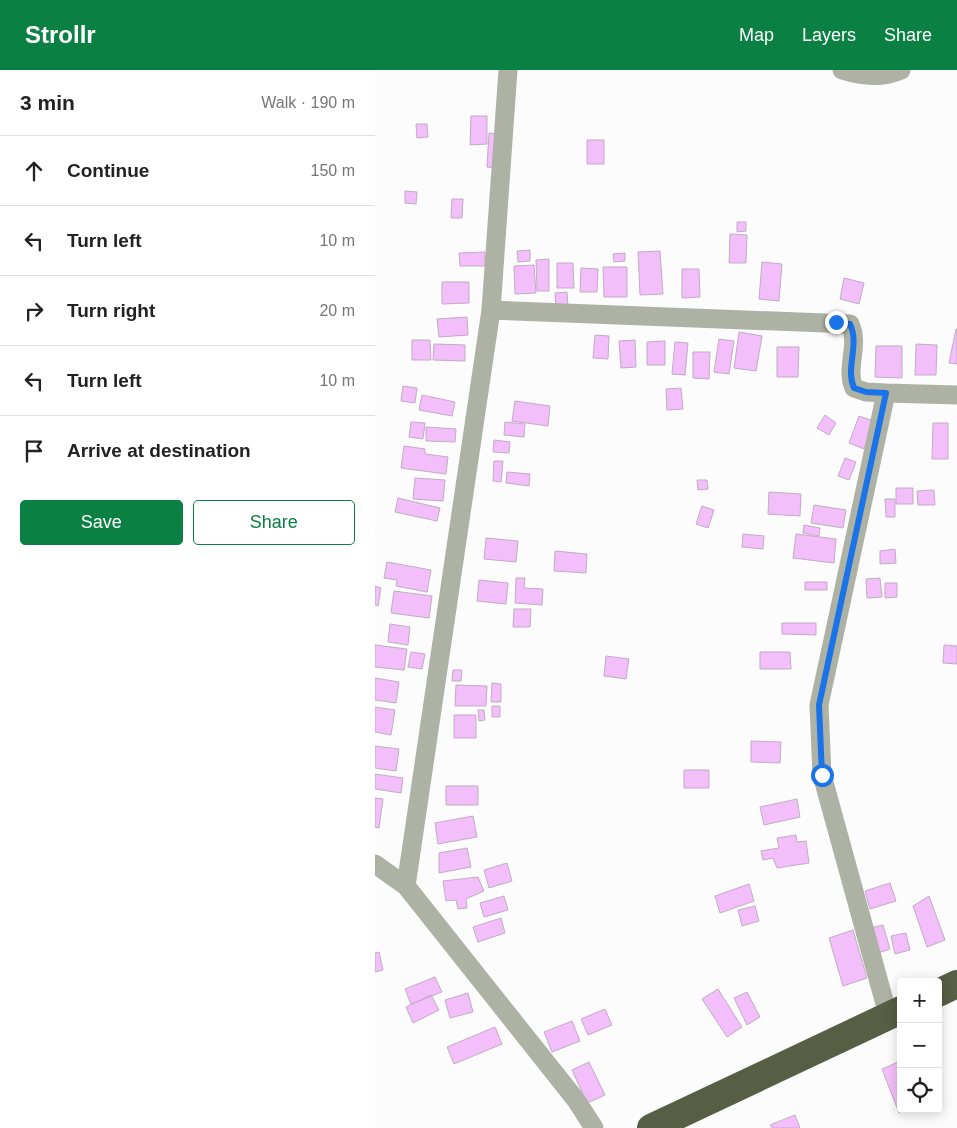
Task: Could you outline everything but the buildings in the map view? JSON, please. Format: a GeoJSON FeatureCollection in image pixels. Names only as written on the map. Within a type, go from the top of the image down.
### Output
{"type":"FeatureCollection","features":[{"type":"Feature","properties":{"kind":"highway"},"geometry":{"type":"LineString","coordinates":[[942,991],[957,984]]}},
{"type":"Feature","properties":{"kind":"highway"},"geometry":{"type":"LineString","coordinates":[[651,1128],[895,1012]]}},
{"type":"Feature","properties":{"kind":"street"},"geometry":{"type":"LineString","coordinates":[[405,886],[491,310],[508,70]]}},
{"type":"Feature","properties":{"kind":"street"},"geometry":{"type":"LineString","coordinates":[[842,70],[853,73],[889,75],[901,70]]}},
{"type":"Feature","properties":{"kind":"street"},"geometry":{"type":"LineString","coordinates":[[491,310],[850,324],[855,334],[851,380],[854,388],[866,392],[957,396]]}},
{"type":"Feature","properties":{"kind":"street"},"geometry":{"type":"LineString","coordinates":[[886,393],[819,705],[822,775],[895,1012]]}},
{"type":"Feature","properties":{"kind":"street"},"geometry":{"type":"LineString","coordinates":[[375,864],[405,886],[576,1100],[594,1128]]}},
{"type":"Feature","properties":{"kind":"route"},"geometry":{"type":"LineString","coordinates":[[822,775],[819,705],[886,393],[866,392],[854,388],[851,380],[855,334],[850,324],[836,322]]}}]}
